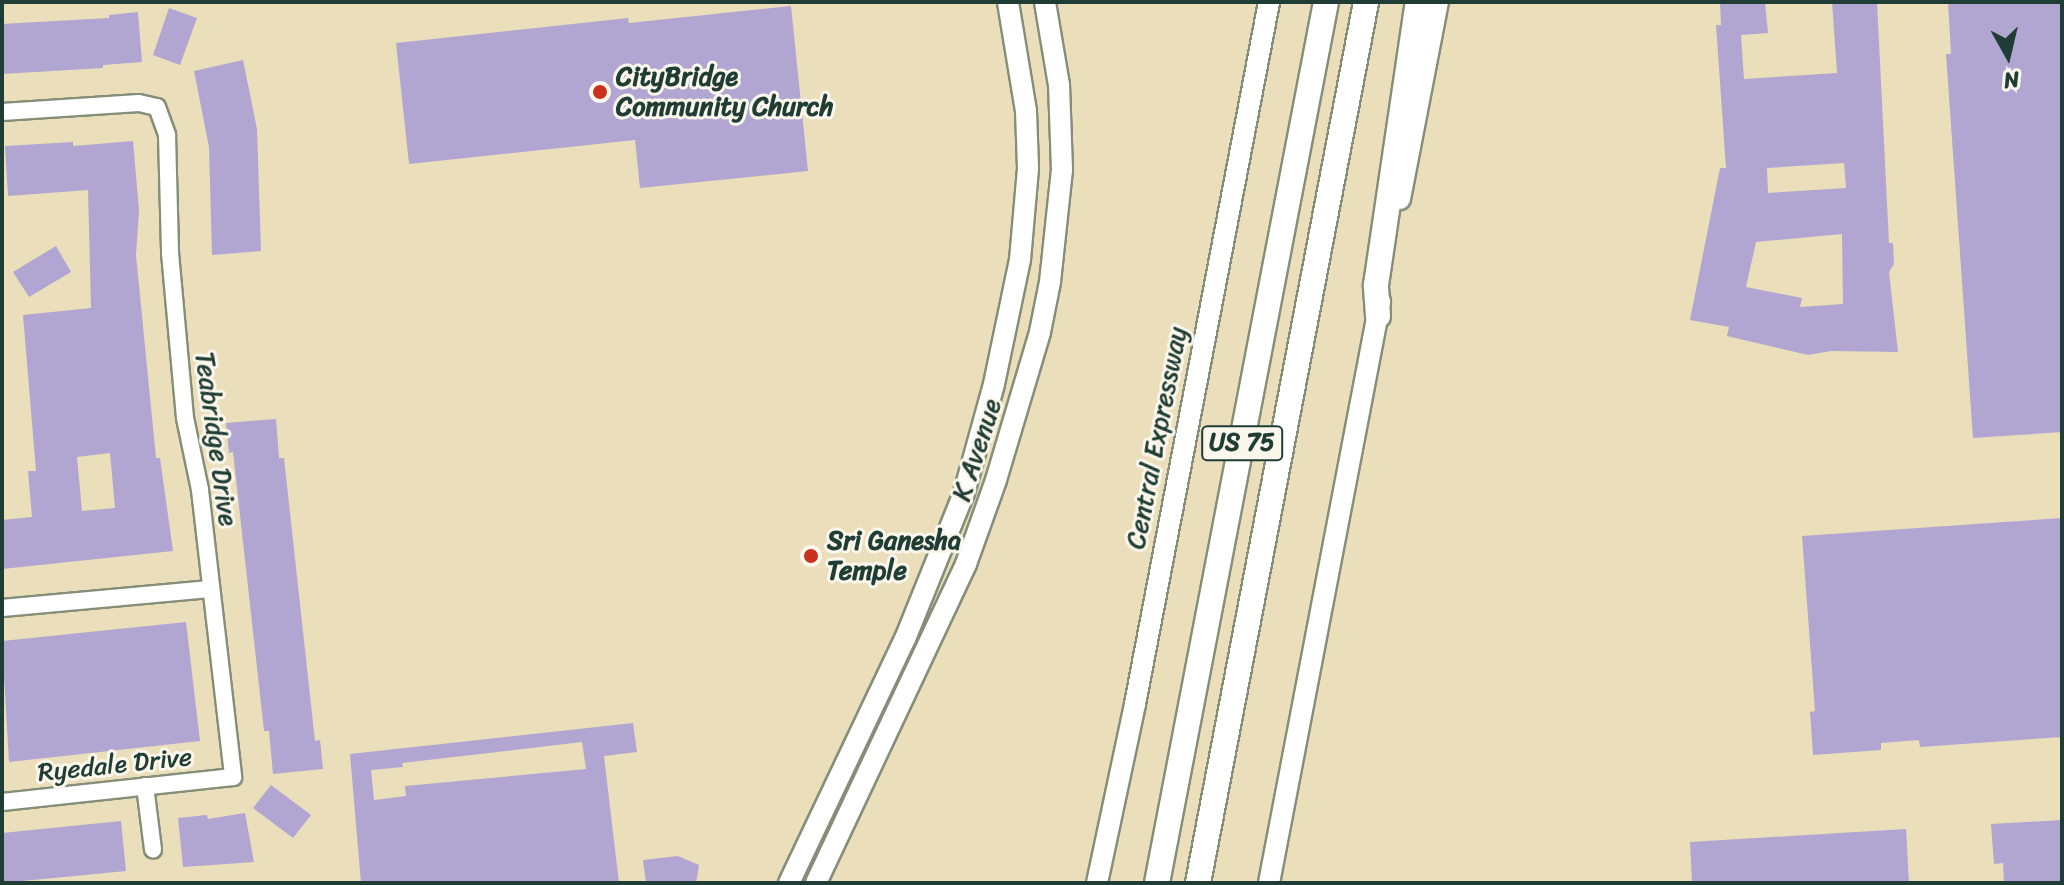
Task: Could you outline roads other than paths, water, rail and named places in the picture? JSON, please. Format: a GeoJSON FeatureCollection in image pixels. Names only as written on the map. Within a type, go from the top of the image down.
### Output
{"type":"FeatureCollection","features":[{"type":"Feature","properties":{"kind":"highway","name":"US 75"},"geometry":{"type":"LineString","coordinates":[[1157,883],[1326,2]]}},
{"type":"Feature","properties":{"kind":"highway","name":"US 75"},"geometry":{"type":"LineString","coordinates":[[1198,883],[1366,2]]}},
{"type":"Feature","properties":{"kind":"highway"},"geometry":{"type":"LineString","coordinates":[[1378,316],[1376,285],[1418,2]]}},
{"type":"Feature","properties":{"kind":"main road","name":"K Avenue"},"geometry":{"type":"LineString","coordinates":[[789,883],[905,639],[964,493],[1013,304],[1026,211],[1028,168],[1018,52],[1008,2]]}},
{"type":"Feature","properties":{"kind":"main road","name":"K Avenue"},"geometry":{"type":"LineString","coordinates":[[818,878],[966,564],[996,480],[1040,332],[1050,282],[1062,170],[1059,85],[1045,2]]}},
{"type":"Feature","properties":{"kind":"main road","name":"Central Expressway"},"geometry":{"type":"LineString","coordinates":[[1094,883],[1135,704],[1269,2]]}},
{"type":"Feature","properties":{"kind":"main road"},"geometry":{"type":"LineString","coordinates":[[1269,883],[1438,2]]}},
{"type":"Feature","properties":{"kind":"main road"},"geometry":{"type":"LineString","coordinates":[[1028,168],[1062,170]]}},
{"type":"Feature","properties":{"kind":"main road"},"geometry":{"type":"LineString","coordinates":[[1278,883],[1279,831]]}},
{"type":"Feature","properties":{"kind":"main road"},"geometry":{"type":"LineString","coordinates":[[797,864],[818,878]]}},
{"type":"Feature","properties":{"kind":"street","name":"Teabridge Drive"},"geometry":{"type":"LineString","coordinates":[[2,112],[139,103],[157,107],[167,135],[170,253],[185,418],[200,490],[233,777]]}},
{"type":"Feature","properties":{"kind":"street"},"geometry":{"type":"LineString","coordinates":[[2,608],[210,589]]}},
{"type":"Feature","properties":{"kind":"street","name":"Ryedale Drive"},"geometry":{"type":"LineString","coordinates":[[2,802],[233,777]]}},
{"type":"Feature","properties":{"kind":"street"},"geometry":{"type":"LineString","coordinates":[[145,786],[153,849]]}},
{"type":"Feature","properties":{"kind":"place","name":"CityBridge Community Church"},"geometry":{"type":"Point","coordinates":[600,92]}},
{"type":"Feature","properties":{"kind":"place","name":"Sri Ganesha Temple"},"geometry":{"type":"Point","coordinates":[811,556]}}]}
